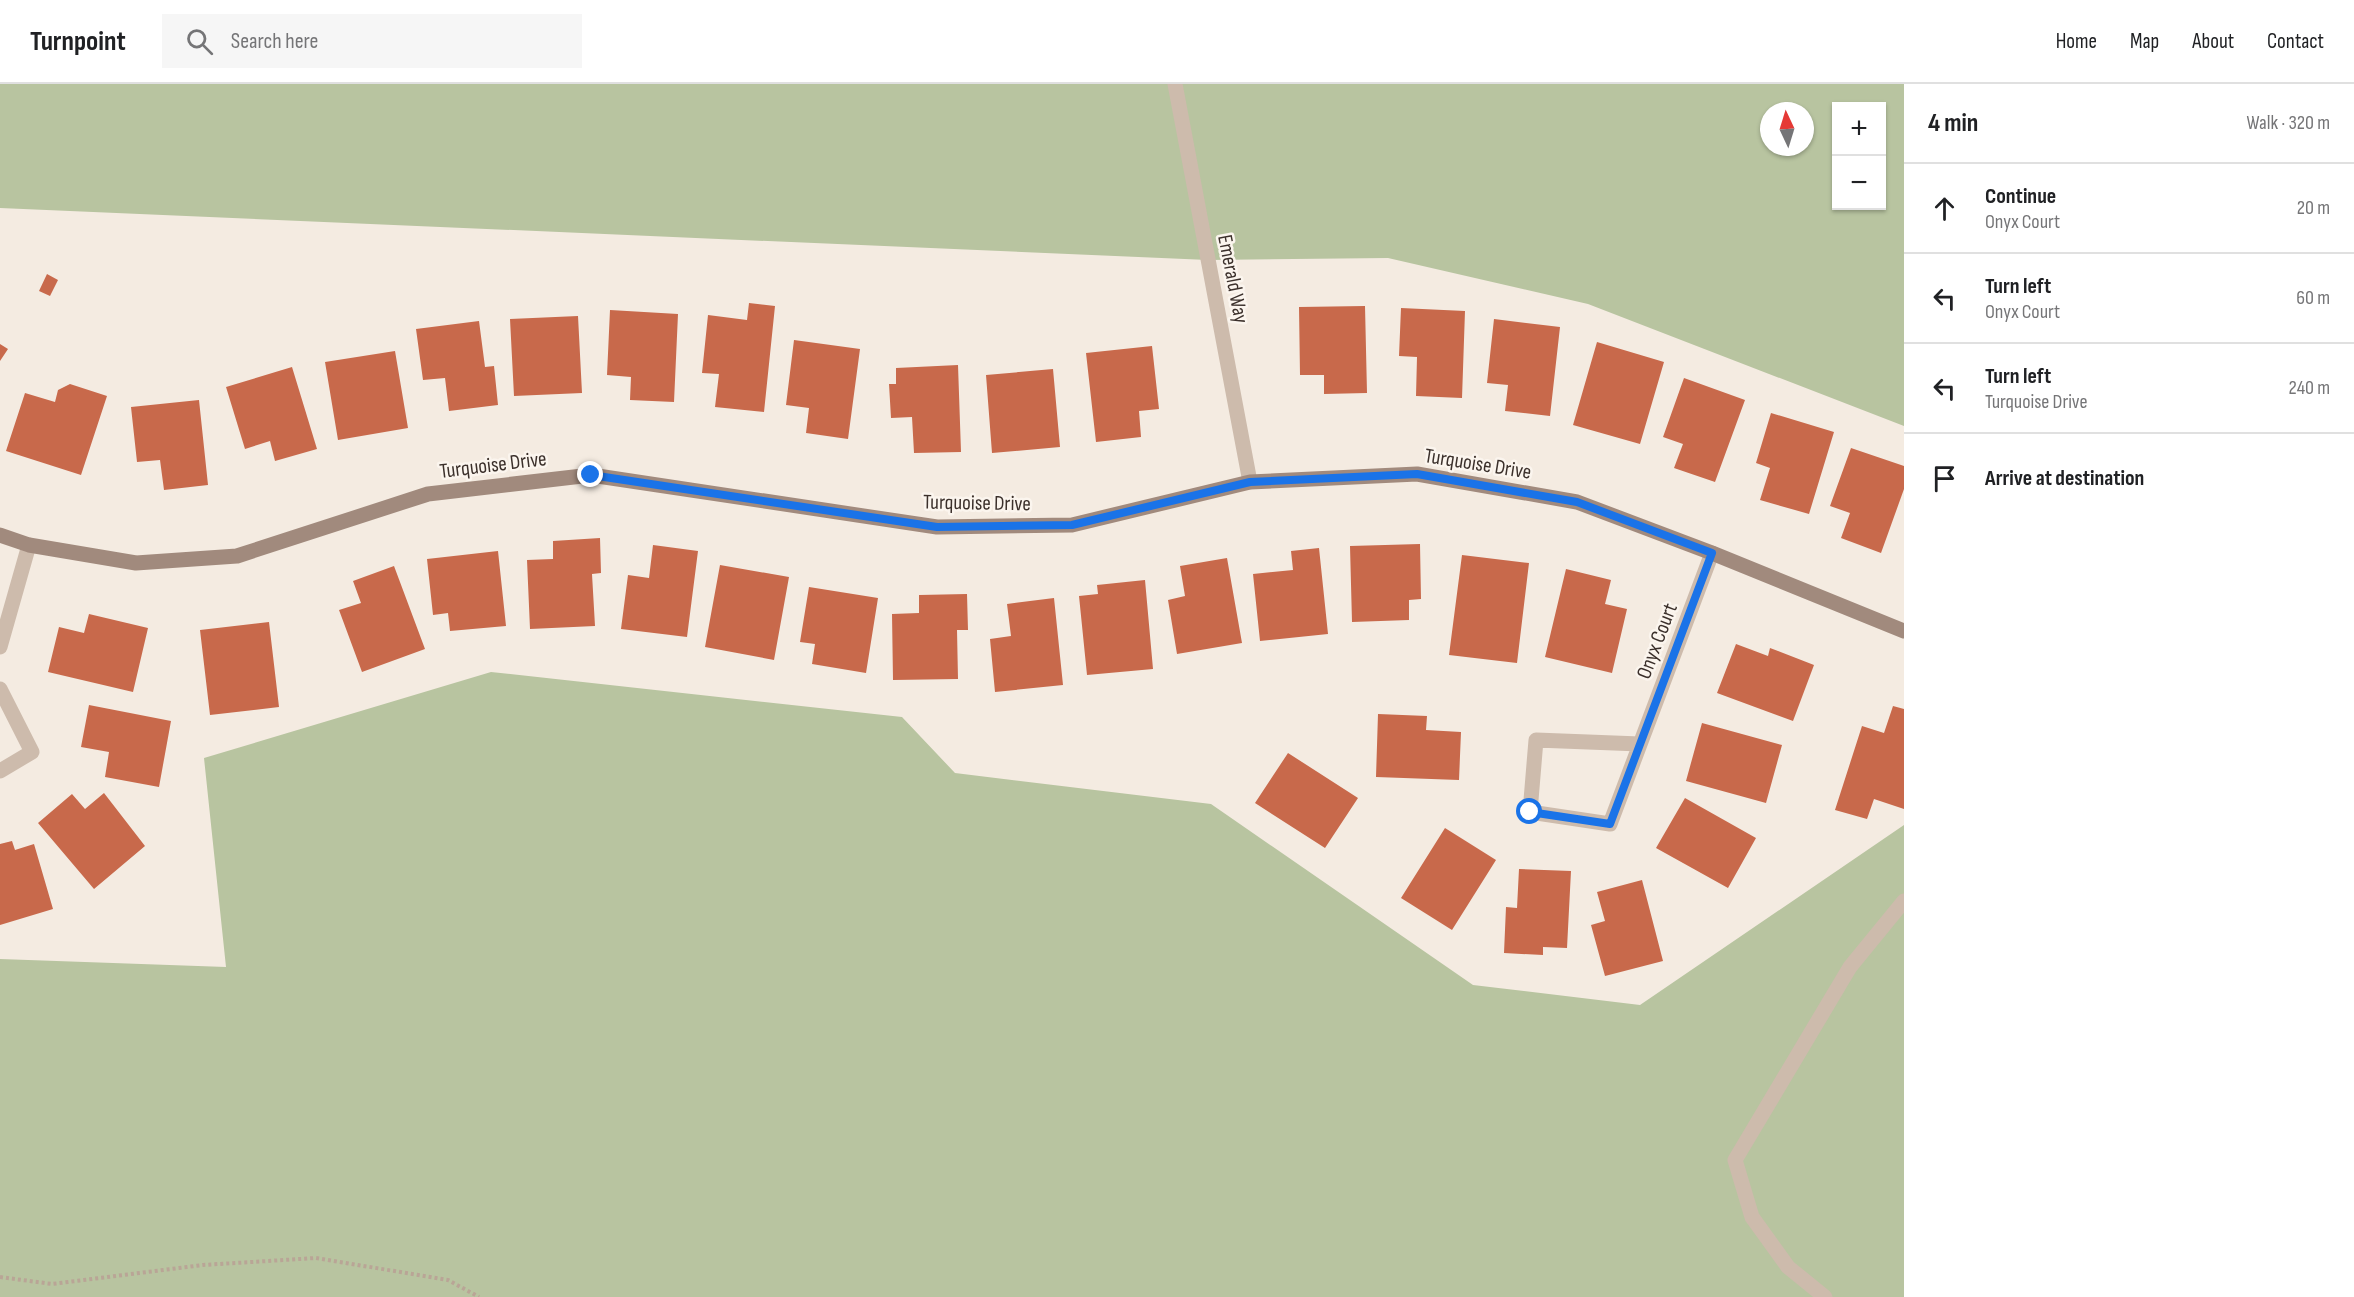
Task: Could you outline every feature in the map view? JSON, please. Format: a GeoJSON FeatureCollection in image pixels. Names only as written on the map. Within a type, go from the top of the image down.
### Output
{"type":"FeatureCollection","features":[{"type":"Feature","properties":{"kind":"street","name":"Emerald Way"},"geometry":{"type":"LineString","coordinates":[[1175,84],[1250,482]]}},
{"type":"Feature","properties":{"kind":"street","name":"Turquoise Drive"},"geometry":{"type":"LineString","coordinates":[[0,535],[29,545],[136,564],[237,556],[428,494],[591,475],[937,527],[1072,525],[1250,482],[1417,474],[1577,502],[1712,553],[1904,631]]}},
{"type":"Feature","properties":{"kind":"street"},"geometry":{"type":"LineString","coordinates":[[0,647],[29,545]]}},
{"type":"Feature","properties":{"kind":"street","name":"Onyx Court"},"geometry":{"type":"LineString","coordinates":[[1640,744],[1536,740],[1530,812],[1610,824],[1712,553]]}},
{"type":"Feature","properties":{"kind":"street"},"geometry":{"type":"LineString","coordinates":[[0,690],[32,752],[0,771]]}},
{"type":"Feature","properties":{"kind":"street"},"geometry":{"type":"LineString","coordinates":[[1825,1297],[1788,1267],[1752,1217],[1735,1161],[1850,967],[1904,901]]}},
{"type":"Feature","properties":{"kind":"path"},"geometry":{"type":"LineString","coordinates":[[0,1277],[52,1284],[203,1265],[316,1258],[448,1280],[479,1297]]}},
{"type":"Feature","properties":{"kind":"green space"},"geometry":{"type":"Polygon","coordinates":[[[0,84],[1904,84],[1904,426],[1588,304],[1388,258],[1208,260],[0,208],[0,84]]]}},
{"type":"Feature","properties":{"kind":"green space"},"geometry":{"type":"Polygon","coordinates":[[[491,672],[902,717],[955,773],[1211,804],[1473,985],[1640,1005],[1904,825],[1904,1297],[0,1297],[0,959],[226,967],[204,758],[491,672]]]}},
{"type":"Feature","properties":{"kind":"building"},"geometry":{"type":"Polygon","coordinates":[[[47,274],[58,280],[50,296],[39,291],[47,274]]]}},
{"type":"Feature","properties":{"kind":"building"},"geometry":{"type":"Polygon","coordinates":[[[749,303],[775,306],[764,412],[715,407],[719,374],[702,373],[708,315],[747,320],[749,303]]]}},
{"type":"Feature","properties":{"kind":"building"},"geometry":{"type":"Polygon","coordinates":[[[1365,306],[1367,393],[1324,394],[1324,375],[1300,375],[1299,307],[1365,306]]]}},
{"type":"Feature","properties":{"kind":"building"},"geometry":{"type":"Polygon","coordinates":[[[1401,308],[1465,311],[1462,398],[1416,396],[1417,357],[1399,356],[1401,308]]]}},
{"type":"Feature","properties":{"kind":"building"},"geometry":{"type":"Polygon","coordinates":[[[610,310],[678,314],[674,402],[630,400],[631,377],[607,375],[610,310]]]}},
{"type":"Feature","properties":{"kind":"building"},"geometry":{"type":"Polygon","coordinates":[[[578,316],[582,393],[514,396],[510,319],[578,316]]]}},
{"type":"Feature","properties":{"kind":"building"},"geometry":{"type":"Polygon","coordinates":[[[1494,319],[1560,327],[1550,416],[1505,411],[1508,385],[1487,383],[1494,319]]]}},
{"type":"Feature","properties":{"kind":"building"},"geometry":{"type":"Polygon","coordinates":[[[479,321],[485,367],[494,366],[498,405],[449,411],[445,378],[423,380],[416,329],[479,321]]]}},
{"type":"Feature","properties":{"kind":"building"},"geometry":{"type":"Polygon","coordinates":[[[794,340],[860,349],[848,439],[806,433],[809,408],[786,405],[794,340]]]}},
{"type":"Feature","properties":{"kind":"building"},"geometry":{"type":"Polygon","coordinates":[[[1597,342],[1664,362],[1640,444],[1573,425],[1597,342]]]}},
{"type":"Feature","properties":{"kind":"building"},"geometry":{"type":"Polygon","coordinates":[[[0,344],[8,349],[0,361],[0,344]]]}},
{"type":"Feature","properties":{"kind":"building"},"geometry":{"type":"Polygon","coordinates":[[[1152,346],[1159,409],[1139,411],[1141,437],[1096,442],[1086,353],[1152,346]]]}},
{"type":"Feature","properties":{"kind":"building"},"geometry":{"type":"Polygon","coordinates":[[[395,351],[408,428],[338,440],[325,362],[395,351]]]}},
{"type":"Feature","properties":{"kind":"building"},"geometry":{"type":"Polygon","coordinates":[[[958,365],[961,452],[914,453],[912,417],[891,418],[889,384],[896,384],[896,368],[958,365]]]}},
{"type":"Feature","properties":{"kind":"building"},"geometry":{"type":"Polygon","coordinates":[[[292,367],[317,449],[275,461],[270,441],[245,449],[226,387],[292,367]]]}},
{"type":"Feature","properties":{"kind":"building"},"geometry":{"type":"Polygon","coordinates":[[[1053,369],[1060,447],[992,453],[986,375],[1053,369]]]}},
{"type":"Feature","properties":{"kind":"building"},"geometry":{"type":"Polygon","coordinates":[[[1684,378],[1745,400],[1715,482],[1674,468],[1683,444],[1663,437],[1684,378]]]}},
{"type":"Feature","properties":{"kind":"building"},"geometry":{"type":"Polygon","coordinates":[[[70,384],[107,396],[81,475],[6,451],[25,393],[55,402],[58,390],[70,384]]]}},
{"type":"Feature","properties":{"kind":"building"},"geometry":{"type":"Polygon","coordinates":[[[199,400],[208,485],[164,490],[160,460],[137,462],[131,407],[199,400]]]}},
{"type":"Feature","properties":{"kind":"building"},"geometry":{"type":"Polygon","coordinates":[[[1771,413],[1834,432],[1809,514],[1760,500],[1770,468],[1756,463],[1771,413]]]}},
{"type":"Feature","properties":{"kind":"building"},"geometry":{"type":"Polygon","coordinates":[[[1851,448],[1904,466],[1904,489],[1881,553],[1841,538],[1850,513],[1830,506],[1851,448]]]}},
{"type":"Feature","properties":{"kind":"building"},"geometry":{"type":"Polygon","coordinates":[[[600,538],[601,573],[592,574],[595,626],[530,629],[527,560],[553,559],[553,541],[600,538]]]}},
{"type":"Feature","properties":{"kind":"building"},"geometry":{"type":"Polygon","coordinates":[[[1420,544],[1421,599],[1409,600],[1409,620],[1352,622],[1350,546],[1420,544]]]}},
{"type":"Feature","properties":{"kind":"building"},"geometry":{"type":"Polygon","coordinates":[[[653,545],[698,551],[687,637],[621,629],[628,575],[649,578],[653,545]]]}},
{"type":"Feature","properties":{"kind":"building"},"geometry":{"type":"Polygon","coordinates":[[[1319,548],[1328,634],[1260,641],[1253,574],[1293,570],[1291,551],[1319,548]]]}},
{"type":"Feature","properties":{"kind":"building"},"geometry":{"type":"Polygon","coordinates":[[[498,551],[506,626],[450,631],[448,613],[433,615],[427,559],[498,551]]]}},
{"type":"Feature","properties":{"kind":"building"},"geometry":{"type":"Polygon","coordinates":[[[1462,555],[1529,563],[1517,663],[1449,655],[1462,555]]]}},
{"type":"Feature","properties":{"kind":"building"},"geometry":{"type":"Polygon","coordinates":[[[1227,558],[1242,643],[1177,654],[1168,600],[1185,596],[1180,566],[1227,558]]]}},
{"type":"Feature","properties":{"kind":"building"},"geometry":{"type":"Polygon","coordinates":[[[720,565],[789,577],[774,660],[705,647],[720,565]]]}},
{"type":"Feature","properties":{"kind":"building"},"geometry":{"type":"Polygon","coordinates":[[[394,566],[425,649],[362,672],[339,610],[361,603],[353,581],[394,566]]]}},
{"type":"Feature","properties":{"kind":"building"},"geometry":{"type":"Polygon","coordinates":[[[1566,569],[1611,580],[1605,604],[1627,609],[1612,673],[1545,657],[1566,569]]]}},
{"type":"Feature","properties":{"kind":"building"},"geometry":{"type":"Polygon","coordinates":[[[1145,580],[1153,669],[1087,675],[1079,596],[1098,594],[1097,585],[1145,580]]]}},
{"type":"Feature","properties":{"kind":"building"},"geometry":{"type":"Polygon","coordinates":[[[809,587],[878,598],[866,673],[812,664],[815,644],[800,642],[809,587]]]}},
{"type":"Feature","properties":{"kind":"building"},"geometry":{"type":"Polygon","coordinates":[[[967,594],[968,630],[957,630],[958,679],[893,680],[892,614],[919,613],[919,595],[967,594]]]}},
{"type":"Feature","properties":{"kind":"building"},"geometry":{"type":"Polygon","coordinates":[[[1054,598],[1063,685],[995,692],[990,639],[1011,636],[1007,604],[1054,598]]]}},
{"type":"Feature","properties":{"kind":"building"},"geometry":{"type":"Polygon","coordinates":[[[89,614],[148,628],[133,692],[48,672],[59,627],[84,633],[89,614]]]}},
{"type":"Feature","properties":{"kind":"building"},"geometry":{"type":"Polygon","coordinates":[[[269,622],[279,707],[210,715],[200,630],[269,622]]]}},
{"type":"Feature","properties":{"kind":"building"},"geometry":{"type":"Polygon","coordinates":[[[1736,644],[1768,656],[1770,648],[1814,665],[1793,721],[1717,693],[1736,644]]]}},
{"type":"Feature","properties":{"kind":"building"},"geometry":{"type":"Polygon","coordinates":[[[89,705],[171,721],[159,787],[105,777],[109,752],[81,747],[89,705]]]}},
{"type":"Feature","properties":{"kind":"building"},"geometry":{"type":"Polygon","coordinates":[[[1893,706],[1904,709],[1904,809],[1874,799],[1867,819],[1835,810],[1862,726],[1884,733],[1893,706]]]}},
{"type":"Feature","properties":{"kind":"building"},"geometry":{"type":"Polygon","coordinates":[[[1378,714],[1427,716],[1426,730],[1461,732],[1459,780],[1376,777],[1378,714]]]}},
{"type":"Feature","properties":{"kind":"building"},"geometry":{"type":"Polygon","coordinates":[[[1702,723],[1782,745],[1766,803],[1686,781],[1702,723]]]}},
{"type":"Feature","properties":{"kind":"building"},"geometry":{"type":"Polygon","coordinates":[[[1288,753],[1358,798],[1325,848],[1255,803],[1288,753]]]}},
{"type":"Feature","properties":{"kind":"building"},"geometry":{"type":"Polygon","coordinates":[[[104,793],[145,846],[94,889],[38,823],[72,794],[85,809],[104,793]]]}},
{"type":"Feature","properties":{"kind":"building"},"geometry":{"type":"Polygon","coordinates":[[[1685,798],[1756,838],[1728,888],[1656,848],[1685,798]]]}},
{"type":"Feature","properties":{"kind":"building"},"geometry":{"type":"Polygon","coordinates":[[[1445,828],[1496,860],[1452,930],[1401,898],[1445,828]]]}},
{"type":"Feature","properties":{"kind":"building"},"geometry":{"type":"Polygon","coordinates":[[[12,841],[15,850],[34,844],[53,909],[0,925],[0,844],[12,841]]]}},
{"type":"Feature","properties":{"kind":"building"},"geometry":{"type":"Polygon","coordinates":[[[1519,869],[1571,871],[1567,948],[1543,947],[1543,955],[1504,953],[1506,907],[1517,908],[1519,869]]]}},
{"type":"Feature","properties":{"kind":"building"},"geometry":{"type":"Polygon","coordinates":[[[1642,880],[1663,961],[1605,976],[1591,925],[1605,921],[1597,892],[1642,880]]]}},
{"type":"Feature","properties":{"kind":"route"},"geometry":{"type":"LineString","coordinates":[[591,475],[937,527],[1072,525],[1250,482],[1417,474],[1577,502],[1712,553],[1610,824],[1530,812]]}}]}
